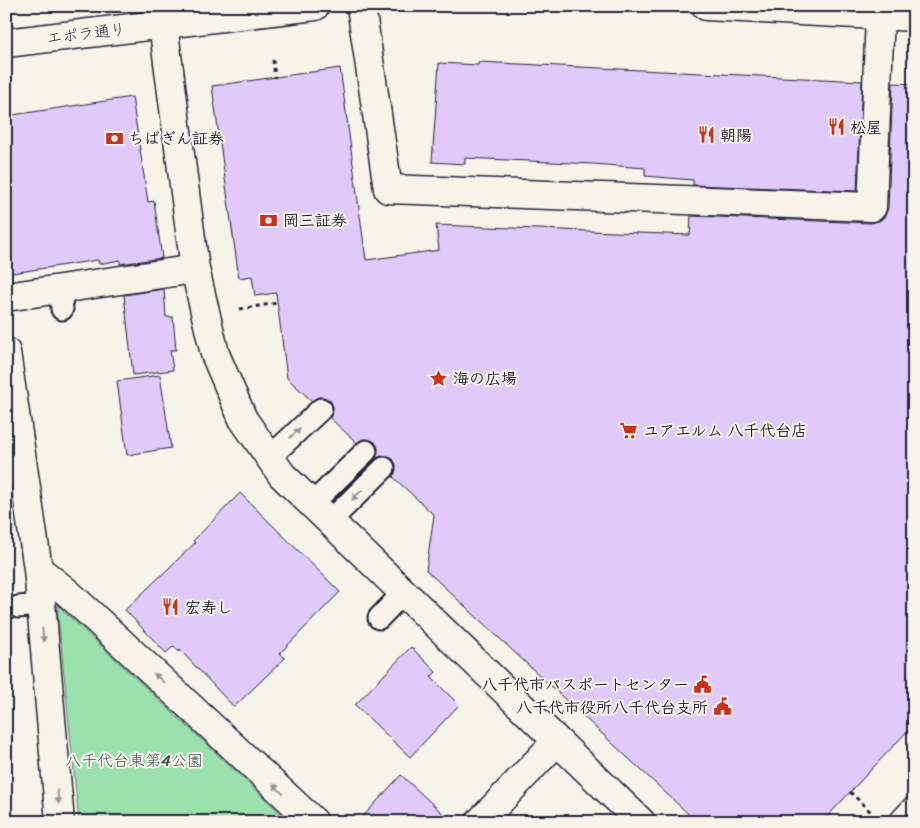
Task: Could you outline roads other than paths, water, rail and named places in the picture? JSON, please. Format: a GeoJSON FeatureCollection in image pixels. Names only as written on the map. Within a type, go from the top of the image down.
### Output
{"type":"FeatureCollection","features":[{"type":"Feature","properties":{"kind":"street","name":"エポラ通り"},"geometry":{"type":"LineString","coordinates":[[6,43],[315,6]]}},
{"type":"Feature","properties":{"kind":"street"},"geometry":{"type":"LineString","coordinates":[[361,6],[388,189],[872,207],[880,15]]}},
{"type":"Feature","properties":{"kind":"street"},"geometry":{"type":"LineString","coordinates":[[706,6],[914,17]]}},
{"type":"Feature","properties":{"kind":"street"},"geometry":{"type":"LineString","coordinates":[[163,24],[194,270],[215,354],[243,419],[282,475],[556,742],[641,822]]}},
{"type":"Feature","properties":{"kind":"street"},"geometry":{"type":"LineString","coordinates":[[6,297],[61,299],[194,270]]}},
{"type":"Feature","properties":{"kind":"street"},"geometry":{"type":"LineString","coordinates":[[6,352],[38,570],[29,606],[60,822]]}},
{"type":"Feature","properties":{"kind":"street"},"geometry":{"type":"LineString","coordinates":[[38,570],[75,587],[258,759],[314,815]]}},
{"type":"Feature","properties":{"kind":"street"},"geometry":{"type":"LineString","coordinates":[[480,822],[556,742]]}},
{"type":"Feature","properties":{"kind":"street"},"geometry":{"type":"LineString","coordinates":[[904,822],[914,811]]}},
{"type":"Feature","properties":{"kind":"lane"},"geometry":{"type":"LineString","coordinates":[[270,457],[321,409]]}},
{"type":"Feature","properties":{"kind":"lane"},"geometry":{"type":"LineString","coordinates":[[321,512],[366,451]]}},
{"type":"Feature","properties":{"kind":"lane"},"geometry":{"type":"LineString","coordinates":[[321,512],[384,468]]}},
{"type":"Feature","properties":{"kind":"lane"},"geometry":{"type":"LineString","coordinates":[[379,618],[403,593]]}},
{"type":"Feature","properties":{"kind":"place","name":"松屋"},"geometry":{"type":"Point","coordinates":[836,127]}},
{"type":"Feature","properties":{"kind":"place","name":"朝陽"},"geometry":{"type":"Point","coordinates":[706,135]}},
{"type":"Feature","properties":{"kind":"place","name":"ちばぎん証券"},"geometry":{"type":"Point","coordinates":[114,138]}},
{"type":"Feature","properties":{"kind":"place","name":"岡三証券"},"geometry":{"type":"Point","coordinates":[269,220]}},
{"type":"Feature","properties":{"kind":"place","name":"海の広場"},"geometry":{"type":"Point","coordinates":[439,378]}},
{"type":"Feature","properties":{"kind":"place","name":"ユアエルム 八千代台店"},"geometry":{"type":"Point","coordinates":[629,430]}},
{"type":"Feature","properties":{"kind":"place","name":"宏寿し"},"geometry":{"type":"Point","coordinates":[171,607]}},
{"type":"Feature","properties":{"kind":"place","name":"八千代市パスポートセンター"},"geometry":{"type":"Point","coordinates":[703,684]}},
{"type":"Feature","properties":{"kind":"place","name":"八千代市役所八千代台支所"},"geometry":{"type":"Point","coordinates":[722,707]}},
{"type":"Feature","properties":{"kind":"park label","name":"八千代台東第4公園"},"geometry":{"type":"Point","coordinates":[134,760]}}]}
